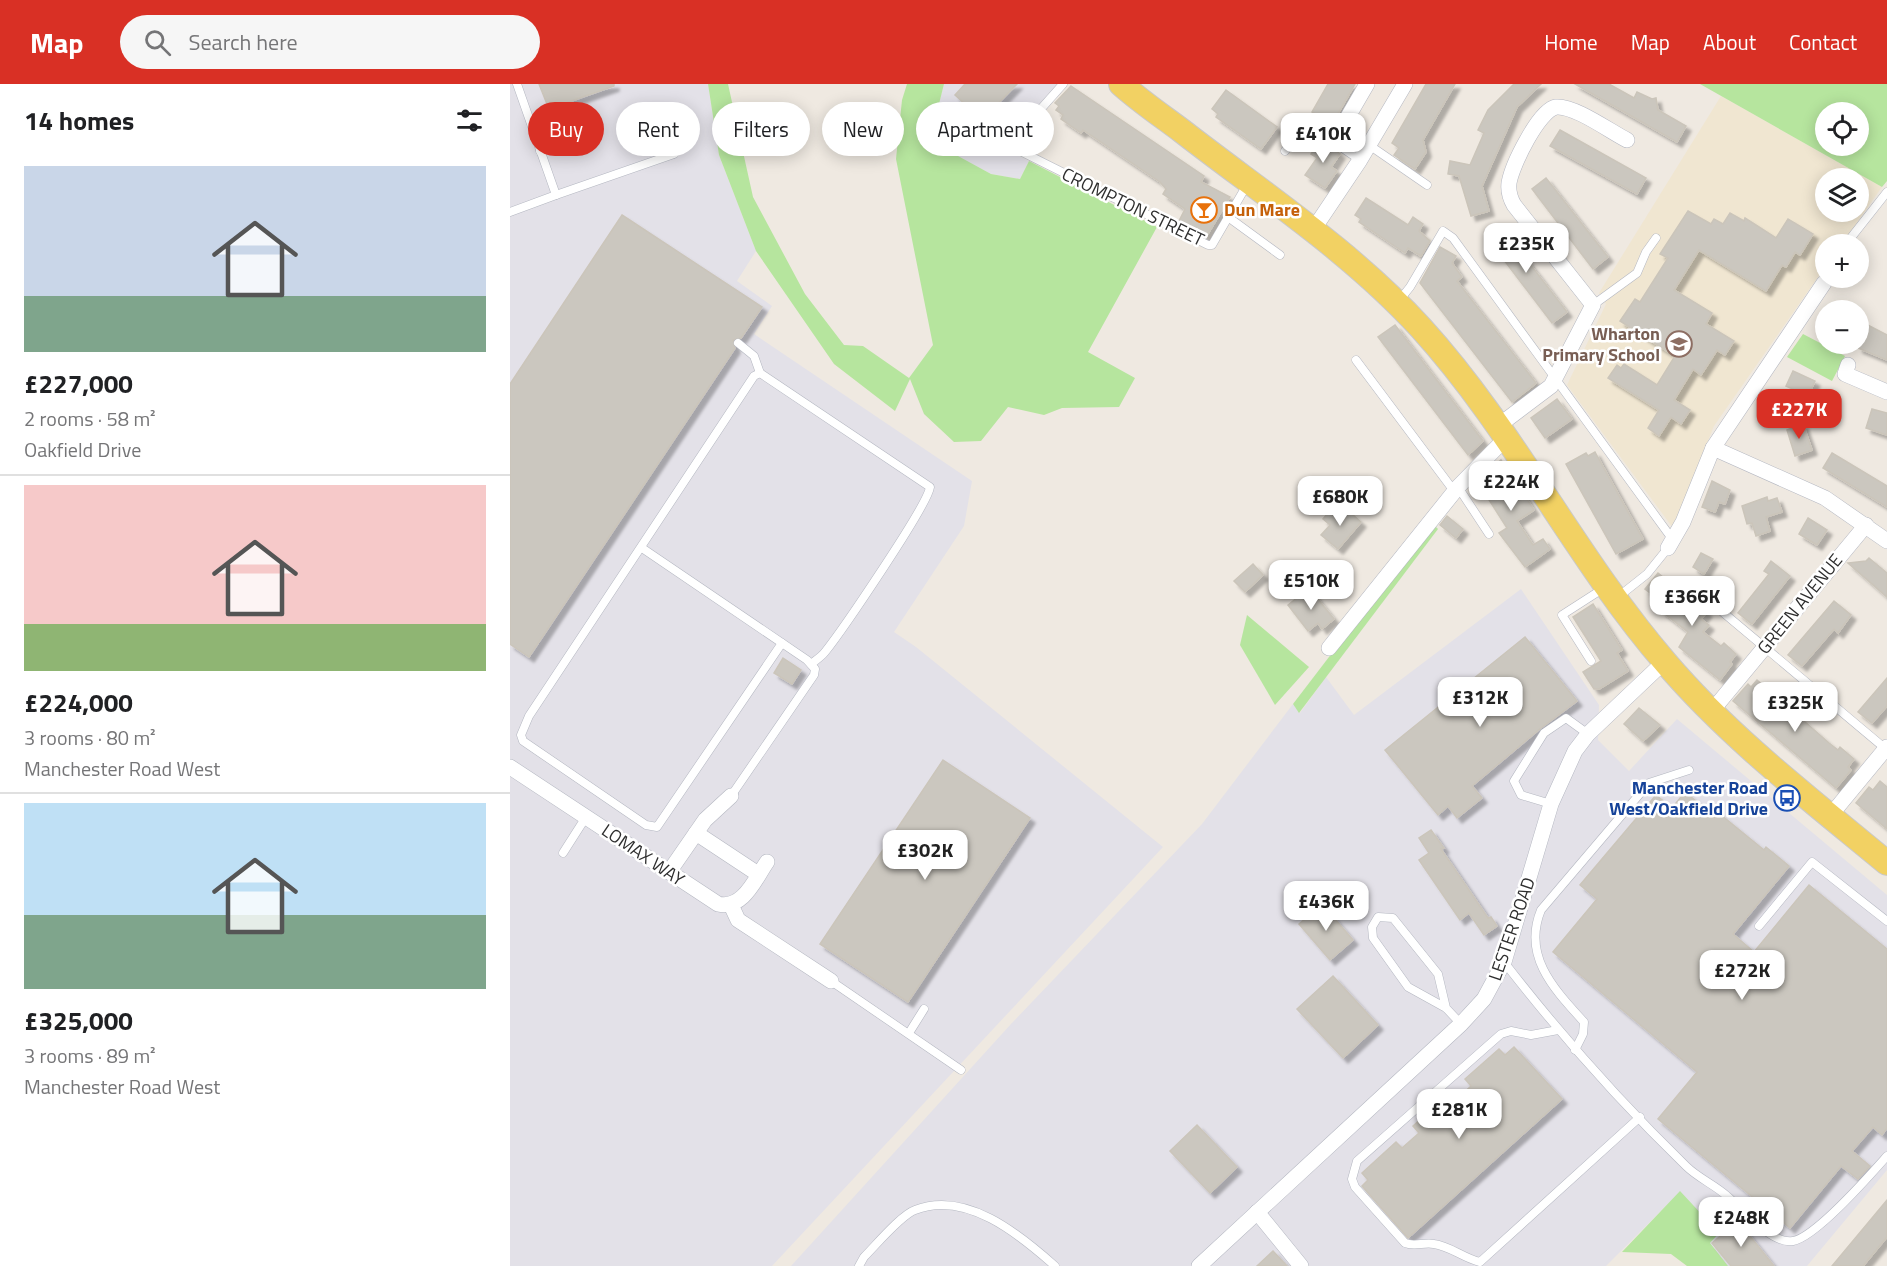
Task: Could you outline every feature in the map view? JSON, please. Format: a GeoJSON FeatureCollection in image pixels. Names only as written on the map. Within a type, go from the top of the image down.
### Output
{"type":"FeatureCollection","features":[{"type":"Feature","properties":{"kind":"main road"},"geometry":{"type":"LineString","coordinates":[[1121,84],[1248,183],[1313,230],[1397,303],[1440,348],[1664,662],[1711,712],[1887,863]]}},
{"type":"Feature","properties":{"kind":"street"},"geometry":{"type":"LineString","coordinates":[[1342,127],[1367,84]]}},
{"type":"Feature","properties":{"kind":"street"},"geometry":{"type":"LineString","coordinates":[[1313,230],[1369,146],[1402,85]]}},
{"type":"Feature","properties":{"kind":"street"},"geometry":{"type":"LineString","coordinates":[[1329,648],[1502,432],[1547,391],[1555,380],[1593,305],[1514,205],[1509,184],[1537,122],[1547,110],[1568,109],[1627,140]]}},
{"type":"Feature","properties":{"kind":"street"},"geometry":{"type":"LineString","coordinates":[[1670,544],[1713,448],[1820,288]]}},
{"type":"Feature","properties":{"kind":"street"},"geometry":{"type":"LineString","coordinates":[[1848,365],[1845,374],[1887,392]]}},
{"type":"Feature","properties":{"kind":"street"},"geometry":{"type":"LineString","coordinates":[[1713,448],[1800,485],[1866,525],[1887,541]]}},
{"type":"Feature","properties":{"kind":"street","name":"GREEN AVENUE"},"geometry":{"type":"LineString","coordinates":[[1711,712],[1866,525]]}},
{"type":"Feature","properties":{"kind":"street","name":"LESTER ROAD"},"geometry":{"type":"LineString","coordinates":[[1198,1266],[1461,1024],[1484,999],[1504,962],[1551,804],[1564,771],[1588,734],[1664,662]]}},
{"type":"Feature","properties":{"kind":"street"},"geometry":{"type":"LineString","coordinates":[[1830,816],[1886,748]]}},
{"type":"Feature","properties":{"kind":"street","name":"LOMAX WAY"},"geometry":{"type":"LineString","coordinates":[[510,767],[714,902],[731,904]]}},
{"type":"Feature","properties":{"kind":"street"},"geometry":{"type":"LineString","coordinates":[[669,872],[711,813],[731,796]]}},
{"type":"Feature","properties":{"kind":"street"},"geometry":{"type":"LineString","coordinates":[[696,832],[763,868],[741,899],[731,904],[738,920],[831,981]]}},
{"type":"Feature","properties":{"kind":"street"},"geometry":{"type":"LineString","coordinates":[[1257,1212],[1301,1266]]}},
{"type":"Feature","properties":{"kind":"lane"},"geometry":{"type":"LineString","coordinates":[[517,84],[528,116]]}},
{"type":"Feature","properties":{"kind":"lane"},"geometry":{"type":"LineString","coordinates":[[1047,102],[1063,84]]}},
{"type":"Feature","properties":{"kind":"lane"},"geometry":{"type":"LineString","coordinates":[[1285,151],[1306,123],[1360,160]]}},
{"type":"Feature","properties":{"kind":"lane"},"geometry":{"type":"LineString","coordinates":[[1369,146],[1427,184]]}},
{"type":"Feature","properties":{"kind":"lane"},"geometry":{"type":"LineString","coordinates":[[542,156],[556,195]]}},
{"type":"Feature","properties":{"kind":"lane"},"geometry":{"type":"LineString","coordinates":[[510,212],[668,156]]}},
{"type":"Feature","properties":{"kind":"lane","name":"CROMPTON STREET"},"geometry":{"type":"LineString","coordinates":[[1030,156],[1208,245],[1212,245],[1248,183]]}},
{"type":"Feature","properties":{"kind":"lane"},"geometry":{"type":"LineString","coordinates":[[1854,234],[1887,192]]}},
{"type":"Feature","properties":{"kind":"lane"},"geometry":{"type":"LineString","coordinates":[[1228,217],[1280,255]]}},
{"type":"Feature","properties":{"kind":"lane"},"geometry":{"type":"LineString","coordinates":[[1397,303],[1410,287],[1443,231],[1453,238],[1670,544],[1647,574],[1562,615],[1591,661]]}},
{"type":"Feature","properties":{"kind":"lane"},"geometry":{"type":"LineString","coordinates":[[1593,305],[1637,273],[1646,252],[1656,238]]}},
{"type":"Feature","properties":{"kind":"lane"},"geometry":{"type":"LineString","coordinates":[[738,343],[754,356],[760,373],[930,487],[904,534],[825,653],[811,664]]}},
{"type":"Feature","properties":{"kind":"lane"},"geometry":{"type":"LineString","coordinates":[[1356,360],[1489,534]]}},
{"type":"Feature","properties":{"kind":"lane"},"geometry":{"type":"LineString","coordinates":[[760,373],[754,376],[529,716],[521,735],[524,744],[645,825],[657,827],[782,643]]}},
{"type":"Feature","properties":{"kind":"lane"},"geometry":{"type":"LineString","coordinates":[[642,548],[782,643],[815,669],[814,675],[731,796]]}},
{"type":"Feature","properties":{"kind":"lane"},"geometry":{"type":"LineString","coordinates":[[1707,599],[1886,748]]}},
{"type":"Feature","properties":{"kind":"lane"},"geometry":{"type":"LineString","coordinates":[[1551,804],[1521,795],[1514,781],[1544,733],[1566,718],[1588,734]]}},
{"type":"Feature","properties":{"kind":"lane"},"geometry":{"type":"LineString","coordinates":[[1575,1050],[1583,1034],[1584,1022],[1550,980],[1536,955],[1535,924],[1547,903],[1649,783],[1689,770]]}},
{"type":"Feature","properties":{"kind":"lane"},"geometry":{"type":"LineString","coordinates":[[563,853],[586,817]]}},
{"type":"Feature","properties":{"kind":"lane"},"geometry":{"type":"LineString","coordinates":[[1759,926],[1812,861],[1887,921]]}},
{"type":"Feature","properties":{"kind":"lane"},"geometry":{"type":"LineString","coordinates":[[1446,1008],[1438,974],[1393,918],[1378,917],[1372,927],[1373,938],[1408,987],[1446,1008],[1461,1024]]}},
{"type":"Feature","properties":{"kind":"lane"},"geometry":{"type":"LineString","coordinates":[[1504,962],[1575,1050],[1688,1168],[1725,1194],[1777,1238],[1791,1242],[1805,1237],[1860,1186],[1887,1156]]}},
{"type":"Feature","properties":{"kind":"lane"},"geometry":{"type":"LineString","coordinates":[[831,981],[961,1070]]}},
{"type":"Feature","properties":{"kind":"lane"},"geometry":{"type":"LineString","coordinates":[[909,1033],[924,1009]]}},
{"type":"Feature","properties":{"kind":"lane"},"geometry":{"type":"LineString","coordinates":[[1558,1030],[1531,1035],[1511,1031],[1501,1034],[1357,1161],[1352,1179],[1355,1187],[1405,1243],[1410,1246],[1435,1244],[1466,1259],[1480,1262],[1640,1117]]}},
{"type":"Feature","properties":{"kind":"lane"},"geometry":{"type":"LineString","coordinates":[[859,1266],[864,1257],[913,1210],[940,1204],[971,1210],[1012,1231],[1055,1266]]}},
{"type":"Feature","properties":{"kind":"shaded area"},"geometry":{"type":"Polygon","coordinates":[[[510,84],[708,84],[712,110],[712,156],[719,156],[756,251],[737,281],[772,306],[754,334],[972,481],[964,526],[894,632],[916,647],[1163,847],[772,1266],[510,1266],[510,84]]]}},
{"type":"Feature","properties":{"kind":"shaded area"},"geometry":{"type":"Polygon","coordinates":[[[944,84],[1057,84],[1041,102],[940,102],[944,84]]]}},
{"type":"Feature","properties":{"kind":"shaded area","name":"Wharton Primary School"},"geometry":{"type":"Polygon","coordinates":[[[1721,96],[1815,149],[1815,156],[1827,156],[1848,168],[1815,168],[1815,222],[1857,222],[1849,234],[1815,234],[1815,281],[1714,426],[1673,528],[1567,385],[1606,304],[1599,293],[1721,96]]]}},
{"type":"Feature","properties":{"kind":"shaded area"},"geometry":{"type":"Polygon","coordinates":[[[957,156],[1019,156],[1029,161],[1020,179],[991,174],[957,156]]]}},
{"type":"Feature","properties":{"kind":"shaded area","name":"Wharton Primary School"},"geometry":{"type":"Polygon","coordinates":[[[1869,180],[1882,187],[1869,206],[1869,180]]]}},
{"type":"Feature","properties":{"kind":"shaded area"},"geometry":{"type":"Polygon","coordinates":[[[1521,589],[1599,705],[1598,740],[1629,771],[1677,719],[1887,895],[1887,1170],[1807,1266],[1728,1266],[1709,1243],[1719,1233],[1680,1192],[1606,1266],[791,1266],[1011,1024],[1202,824],[1293,704],[1300,713],[1326,677],[1354,715],[1521,589]]]}},
{"type":"Feature","properties":{"kind":"green space"},"geometry":{"type":"Polygon","coordinates":[[[708,84],[728,84],[732,102],[712,102],[712,110],[708,84]]]}},
{"type":"Feature","properties":{"kind":"green space"},"geometry":{"type":"Polygon","coordinates":[[[907,84],[944,84],[940,102],[916,102],[916,156],[958,156],[991,174],[1020,179],[1029,161],[1157,227],[1088,352],[1135,378],[1119,407],[1062,408],[1044,415],[1008,407],[981,441],[954,442],[924,414],[910,379],[895,411],[834,364],[756,251],[719,156],[744,156],[753,197],[805,294],[844,345],[863,346],[909,378],[933,345],[896,159],[896,156],[904,156],[904,102],[902,102],[907,84]]]}},
{"type":"Feature","properties":{"kind":"green space"},"geometry":{"type":"Polygon","coordinates":[[[1700,84],[1887,84],[1887,181],[1882,187],[1869,180],[1869,168],[1848,168],[1827,156],[1869,156],[1869,102],[1815,102],[1815,149],[1700,84]]]}},
{"type":"Feature","properties":{"kind":"green space"},"geometry":{"type":"Polygon","coordinates":[[[1803,334],[1815,340],[1815,354],[1845,356],[1832,381],[1787,357],[1803,334]]]}},
{"type":"Feature","properties":{"kind":"green space"},"geometry":{"type":"Polygon","coordinates":[[[1435,526],[1438,529],[1299,713],[1293,704],[1381,589],[1435,526]]]}},
{"type":"Feature","properties":{"kind":"green space"},"geometry":{"type":"Polygon","coordinates":[[[1247,615],[1309,667],[1275,705],[1240,645],[1247,615]]]}},
{"type":"Feature","properties":{"kind":"green space"},"geometry":{"type":"Polygon","coordinates":[[[1680,1191],[1719,1233],[1710,1243],[1728,1266],[1687,1266],[1671,1254],[1622,1252],[1680,1191]]]}},
{"type":"Feature","properties":{"kind":"building"},"geometry":{"type":"Polygon","coordinates":[[[539,84],[614,84],[614,86],[569,102],[546,102],[539,84]]]}},
{"type":"Feature","properties":{"kind":"building"},"geometry":{"type":"Polygon","coordinates":[[[965,84],[1017,84],[1000,102],[963,102],[955,95],[965,84]]]}},
{"type":"Feature","properties":{"kind":"building"},"geometry":{"type":"Polygon","coordinates":[[[1328,84],[1355,84],[1332,124],[1312,112],[1328,84]]]}},
{"type":"Feature","properties":{"kind":"building"},"geometry":{"type":"Polygon","coordinates":[[[1426,84],[1455,84],[1423,140],[1426,152],[1415,169],[1394,155],[1399,148],[1392,143],[1426,84]]]}},
{"type":"Feature","properties":{"kind":"building"},"geometry":{"type":"Polygon","coordinates":[[[1514,84],[1541,84],[1517,107],[1482,186],[1489,211],[1471,216],[1459,176],[1448,174],[1450,161],[1470,165],[1484,133],[1478,130],[1488,110],[1514,84]]]}},
{"type":"Feature","properties":{"kind":"building"},"geometry":{"type":"Polygon","coordinates":[[[1575,84],[1609,84],[1634,98],[1637,92],[1652,99],[1656,98],[1658,110],[1686,126],[1677,142],[1575,84]]]}},
{"type":"Feature","properties":{"kind":"building"},"geometry":{"type":"Polygon","coordinates":[[[1071,86],[1204,176],[1201,182],[1230,197],[1206,237],[1178,223],[1185,209],[1163,194],[1166,189],[1160,182],[1083,130],[1081,133],[1061,119],[1063,115],[1056,110],[1059,106],[1055,103],[1071,86]]]}},
{"type":"Feature","properties":{"kind":"building"},"geometry":{"type":"Polygon","coordinates":[[[1226,90],[1277,127],[1261,149],[1216,117],[1218,114],[1212,109],[1226,90]]]}},
{"type":"Feature","properties":{"kind":"building"},"geometry":{"type":"Polygon","coordinates":[[[1560,130],[1646,178],[1637,194],[1550,146],[1560,130]]]}},
{"type":"Feature","properties":{"kind":"building"},"geometry":{"type":"Polygon","coordinates":[[[1321,140],[1340,154],[1331,167],[1337,171],[1325,188],[1305,175],[1317,158],[1311,154],[1321,140]]]}},
{"type":"Feature","properties":{"kind":"building"},"geometry":{"type":"Polygon","coordinates":[[[1546,178],[1608,257],[1593,269],[1532,189],[1546,178]]]}},
{"type":"Feature","properties":{"kind":"building"},"geometry":{"type":"Polygon","coordinates":[[[1366,198],[1408,225],[1413,217],[1423,224],[1419,231],[1430,241],[1421,256],[1408,248],[1405,253],[1359,222],[1361,219],[1355,215],[1366,198]]]}},
{"type":"Feature","properties":{"kind":"building"},"geometry":{"type":"Polygon","coordinates":[[[1688,211],[1711,224],[1714,219],[1723,224],[1730,213],[1744,221],[1745,218],[1776,238],[1788,219],[1813,234],[1800,255],[1795,252],[1786,267],[1782,265],[1766,291],[1699,250],[1674,290],[1712,313],[1706,324],[1734,341],[1725,355],[1717,350],[1701,375],[1693,369],[1674,400],[1690,410],[1681,424],[1671,417],[1659,436],[1648,428],[1659,410],[1608,378],[1617,365],[1621,368],[1624,364],[1657,385],[1675,356],[1620,321],[1635,299],[1640,302],[1668,258],[1660,254],[1688,211]]]}},
{"type":"Feature","properties":{"kind":"building"},"geometry":{"type":"Polygon","coordinates":[[[622,215],[762,307],[741,338],[733,340],[735,348],[529,657],[510,644],[510,384],[622,215]]]}},
{"type":"Feature","properties":{"kind":"building"},"geometry":{"type":"Polygon","coordinates":[[[1499,224],[1567,312],[1552,323],[1485,235],[1499,224]]]}},
{"type":"Feature","properties":{"kind":"building"},"geometry":{"type":"Polygon","coordinates":[[[1440,247],[1456,256],[1452,263],[1462,277],[1457,281],[1536,383],[1512,402],[1420,283],[1440,247]]]}},
{"type":"Feature","properties":{"kind":"building"},"geometry":{"type":"Polygon","coordinates":[[[1395,325],[1483,441],[1468,455],[1378,337],[1395,325]]]}},
{"type":"Feature","properties":{"kind":"building"},"geometry":{"type":"Polygon","coordinates":[[[1869,326],[1887,335],[1887,360],[1869,353],[1869,326]]]}},
{"type":"Feature","properties":{"kind":"building"},"geometry":{"type":"Polygon","coordinates":[[[1793,371],[1815,381],[1806,400],[1792,393],[1793,389],[1786,386],[1793,371]]]}},
{"type":"Feature","properties":{"kind":"building"},"geometry":{"type":"Polygon","coordinates":[[[1557,399],[1572,419],[1545,438],[1531,418],[1557,399]]]}},
{"type":"Feature","properties":{"kind":"building"},"geometry":{"type":"Polygon","coordinates":[[[1872,409],[1887,413],[1887,435],[1866,428],[1872,409]]]}},
{"type":"Feature","properties":{"kind":"building"},"geometry":{"type":"Polygon","coordinates":[[[1803,424],[1812,450],[1795,456],[1787,430],[1803,424]]]}},
{"type":"Feature","properties":{"kind":"building"},"geometry":{"type":"Polygon","coordinates":[[[1595,452],[1643,539],[1616,554],[1566,464],[1586,453],[1588,456],[1595,452]]]}},
{"type":"Feature","properties":{"kind":"building"},"geometry":{"type":"Polygon","coordinates":[[[1832,453],[1887,486],[1887,507],[1823,468],[1832,453]]]}},
{"type":"Feature","properties":{"kind":"building"},"geometry":{"type":"Polygon","coordinates":[[[1501,460],[1534,510],[1517,521],[1533,545],[1543,539],[1550,549],[1525,567],[1499,533],[1507,528],[1477,481],[1501,460]]]}},
{"type":"Feature","properties":{"kind":"building"},"geometry":{"type":"Polygon","coordinates":[[[1712,481],[1730,490],[1725,504],[1719,502],[1715,512],[1702,507],[1712,481]]]}},
{"type":"Feature","properties":{"kind":"building"},"geometry":{"type":"Polygon","coordinates":[[[1767,497],[1768,501],[1777,498],[1782,512],[1766,517],[1770,531],[1756,536],[1752,523],[1747,524],[1742,506],[1767,497]]]}},
{"type":"Feature","properties":{"kind":"building"},"geometry":{"type":"Polygon","coordinates":[[[1333,507],[1340,513],[1345,508],[1361,522],[1338,549],[1321,535],[1330,525],[1323,519],[1333,507]]]}},
{"type":"Feature","properties":{"kind":"building"},"geometry":{"type":"Polygon","coordinates":[[[1447,516],[1463,529],[1456,538],[1440,525],[1447,516]]]}},
{"type":"Feature","properties":{"kind":"building"},"geometry":{"type":"Polygon","coordinates":[[[1808,518],[1827,530],[1817,545],[1799,534],[1808,518]]]}},
{"type":"Feature","properties":{"kind":"building"},"geometry":{"type":"Polygon","coordinates":[[[1701,553],[1713,559],[1704,574],[1693,567],[1701,553]]]}},
{"type":"Feature","properties":{"kind":"building"},"geometry":{"type":"Polygon","coordinates":[[[1869,558],[1887,573],[1887,597],[1848,563],[1866,561],[1869,558]]]}},
{"type":"Feature","properties":{"kind":"building"},"geometry":{"type":"Polygon","coordinates":[[[1771,561],[1790,576],[1752,624],[1738,613],[1769,574],[1764,571],[1771,561]]]}},
{"type":"Feature","properties":{"kind":"building"},"geometry":{"type":"Polygon","coordinates":[[[1253,564],[1263,575],[1245,592],[1234,581],[1253,564]]]}},
{"type":"Feature","properties":{"kind":"building"},"geometry":{"type":"Polygon","coordinates":[[[1658,573],[1707,612],[1701,619],[1709,625],[1703,632],[1721,646],[1724,643],[1736,654],[1730,662],[1732,664],[1720,680],[1679,647],[1688,632],[1661,611],[1666,605],[1645,589],[1658,573]]]}},
{"type":"Feature","properties":{"kind":"building"},"geometry":{"type":"Polygon","coordinates":[[[1309,588],[1334,619],[1322,629],[1318,623],[1308,631],[1288,605],[1309,588]]]}},
{"type":"Feature","properties":{"kind":"building"},"geometry":{"type":"Polygon","coordinates":[[[1834,601],[1851,615],[1838,633],[1834,629],[1802,666],[1788,655],[1834,601]]]}},
{"type":"Feature","properties":{"kind":"building"},"geometry":{"type":"Polygon","coordinates":[[[1593,604],[1622,650],[1617,653],[1628,671],[1599,689],[1594,689],[1583,672],[1601,661],[1573,617],[1593,604]]]}},
{"type":"Feature","properties":{"kind":"building"},"geometry":{"type":"Polygon","coordinates":[[[1525,637],[1577,701],[1472,786],[1482,798],[1457,818],[1448,806],[1438,815],[1385,750],[1525,637]]]}},
{"type":"Feature","properties":{"kind":"building"},"geometry":{"type":"Polygon","coordinates":[[[783,658],[801,670],[792,684],[774,673],[783,658]]]}},
{"type":"Feature","properties":{"kind":"building"},"geometry":{"type":"Polygon","coordinates":[[[1887,678],[1887,706],[1872,723],[1858,712],[1887,678]]]}},
{"type":"Feature","properties":{"kind":"building"},"geometry":{"type":"Polygon","coordinates":[[[1757,680],[1829,743],[1838,750],[1840,747],[1854,759],[1848,767],[1851,770],[1836,788],[1733,701],[1748,684],[1751,687],[1757,680]]]}},
{"type":"Feature","properties":{"kind":"building"},"geometry":{"type":"Polygon","coordinates":[[[1639,708],[1660,725],[1643,741],[1624,724],[1639,708]]]}},
{"type":"Feature","properties":{"kind":"building"},"geometry":{"type":"Polygon","coordinates":[[[943,760],[1030,818],[908,1002],[820,944],[943,760]]]}},
{"type":"Feature","properties":{"kind":"building"},"geometry":{"type":"Polygon","coordinates":[[[1880,781],[1887,787],[1887,829],[1856,803],[1869,787],[1873,790],[1880,781]]]}},
{"type":"Feature","properties":{"kind":"building"},"geometry":{"type":"Polygon","coordinates":[[[1685,792],[1707,810],[1710,806],[1764,850],[1766,847],[1789,866],[1733,934],[1754,952],[1809,885],[1887,949],[1887,1128],[1882,1135],[1873,1127],[1852,1151],[1870,1166],[1858,1179],[1841,1166],[1790,1228],[1658,1119],[1697,1072],[1553,952],[1597,899],[1580,885],[1656,795],[1672,808],[1685,792]]]}},
{"type":"Feature","properties":{"kind":"building"},"geometry":{"type":"Polygon","coordinates":[[[1431,830],[1444,848],[1441,849],[1488,918],[1491,917],[1497,926],[1484,935],[1469,913],[1460,920],[1419,860],[1429,853],[1419,838],[1431,830]]]}},
{"type":"Feature","properties":{"kind":"building"},"geometry":{"type":"Polygon","coordinates":[[[1322,904],[1353,940],[1330,960],[1299,924],[1322,904]]]}},
{"type":"Feature","properties":{"kind":"building"},"geometry":{"type":"Polygon","coordinates":[[[1333,976],[1378,1025],[1343,1058],[1297,1009],[1333,976]]]}},
{"type":"Feature","properties":{"kind":"building"},"geometry":{"type":"Polygon","coordinates":[[[1514,1047],[1562,1099],[1408,1238],[1362,1186],[1368,1180],[1362,1173],[1396,1142],[1402,1148],[1419,1133],[1413,1126],[1447,1095],[1454,1102],[1471,1086],[1465,1079],[1499,1049],[1505,1055],[1514,1047]]]}},
{"type":"Feature","properties":{"kind":"building"},"geometry":{"type":"Polygon","coordinates":[[[1197,1125],[1237,1167],[1210,1193],[1170,1151],[1197,1125]]]}},
{"type":"Feature","properties":{"kind":"building"},"geometry":{"type":"Polygon","coordinates":[[[1887,1200],[1887,1237],[1863,1266],[1832,1266],[1887,1200]]]}},
{"type":"Feature","properties":{"kind":"building"},"geometry":{"type":"Polygon","coordinates":[[[1738,1221],[1774,1266],[1731,1266],[1712,1243],[1738,1221]]]}},
{"type":"Feature","properties":{"kind":"building"},"geometry":{"type":"Polygon","coordinates":[[[1273,1251],[1287,1266],[1257,1266],[1273,1251]]]}},
{"type":"Feature","properties":{"kind":"place","name":"Dun Mare"},"geometry":{"type":"Point","coordinates":[1204,210]}},
{"type":"Feature","properties":{"kind":"place","name":"Wharton Primary School"},"geometry":{"type":"Point","coordinates":[1679,344]}},
{"type":"Feature","properties":{"kind":"place","name":"Manchester Road West/Oakfield Drive"},"geometry":{"type":"Point","coordinates":[1787,798]}}]}
